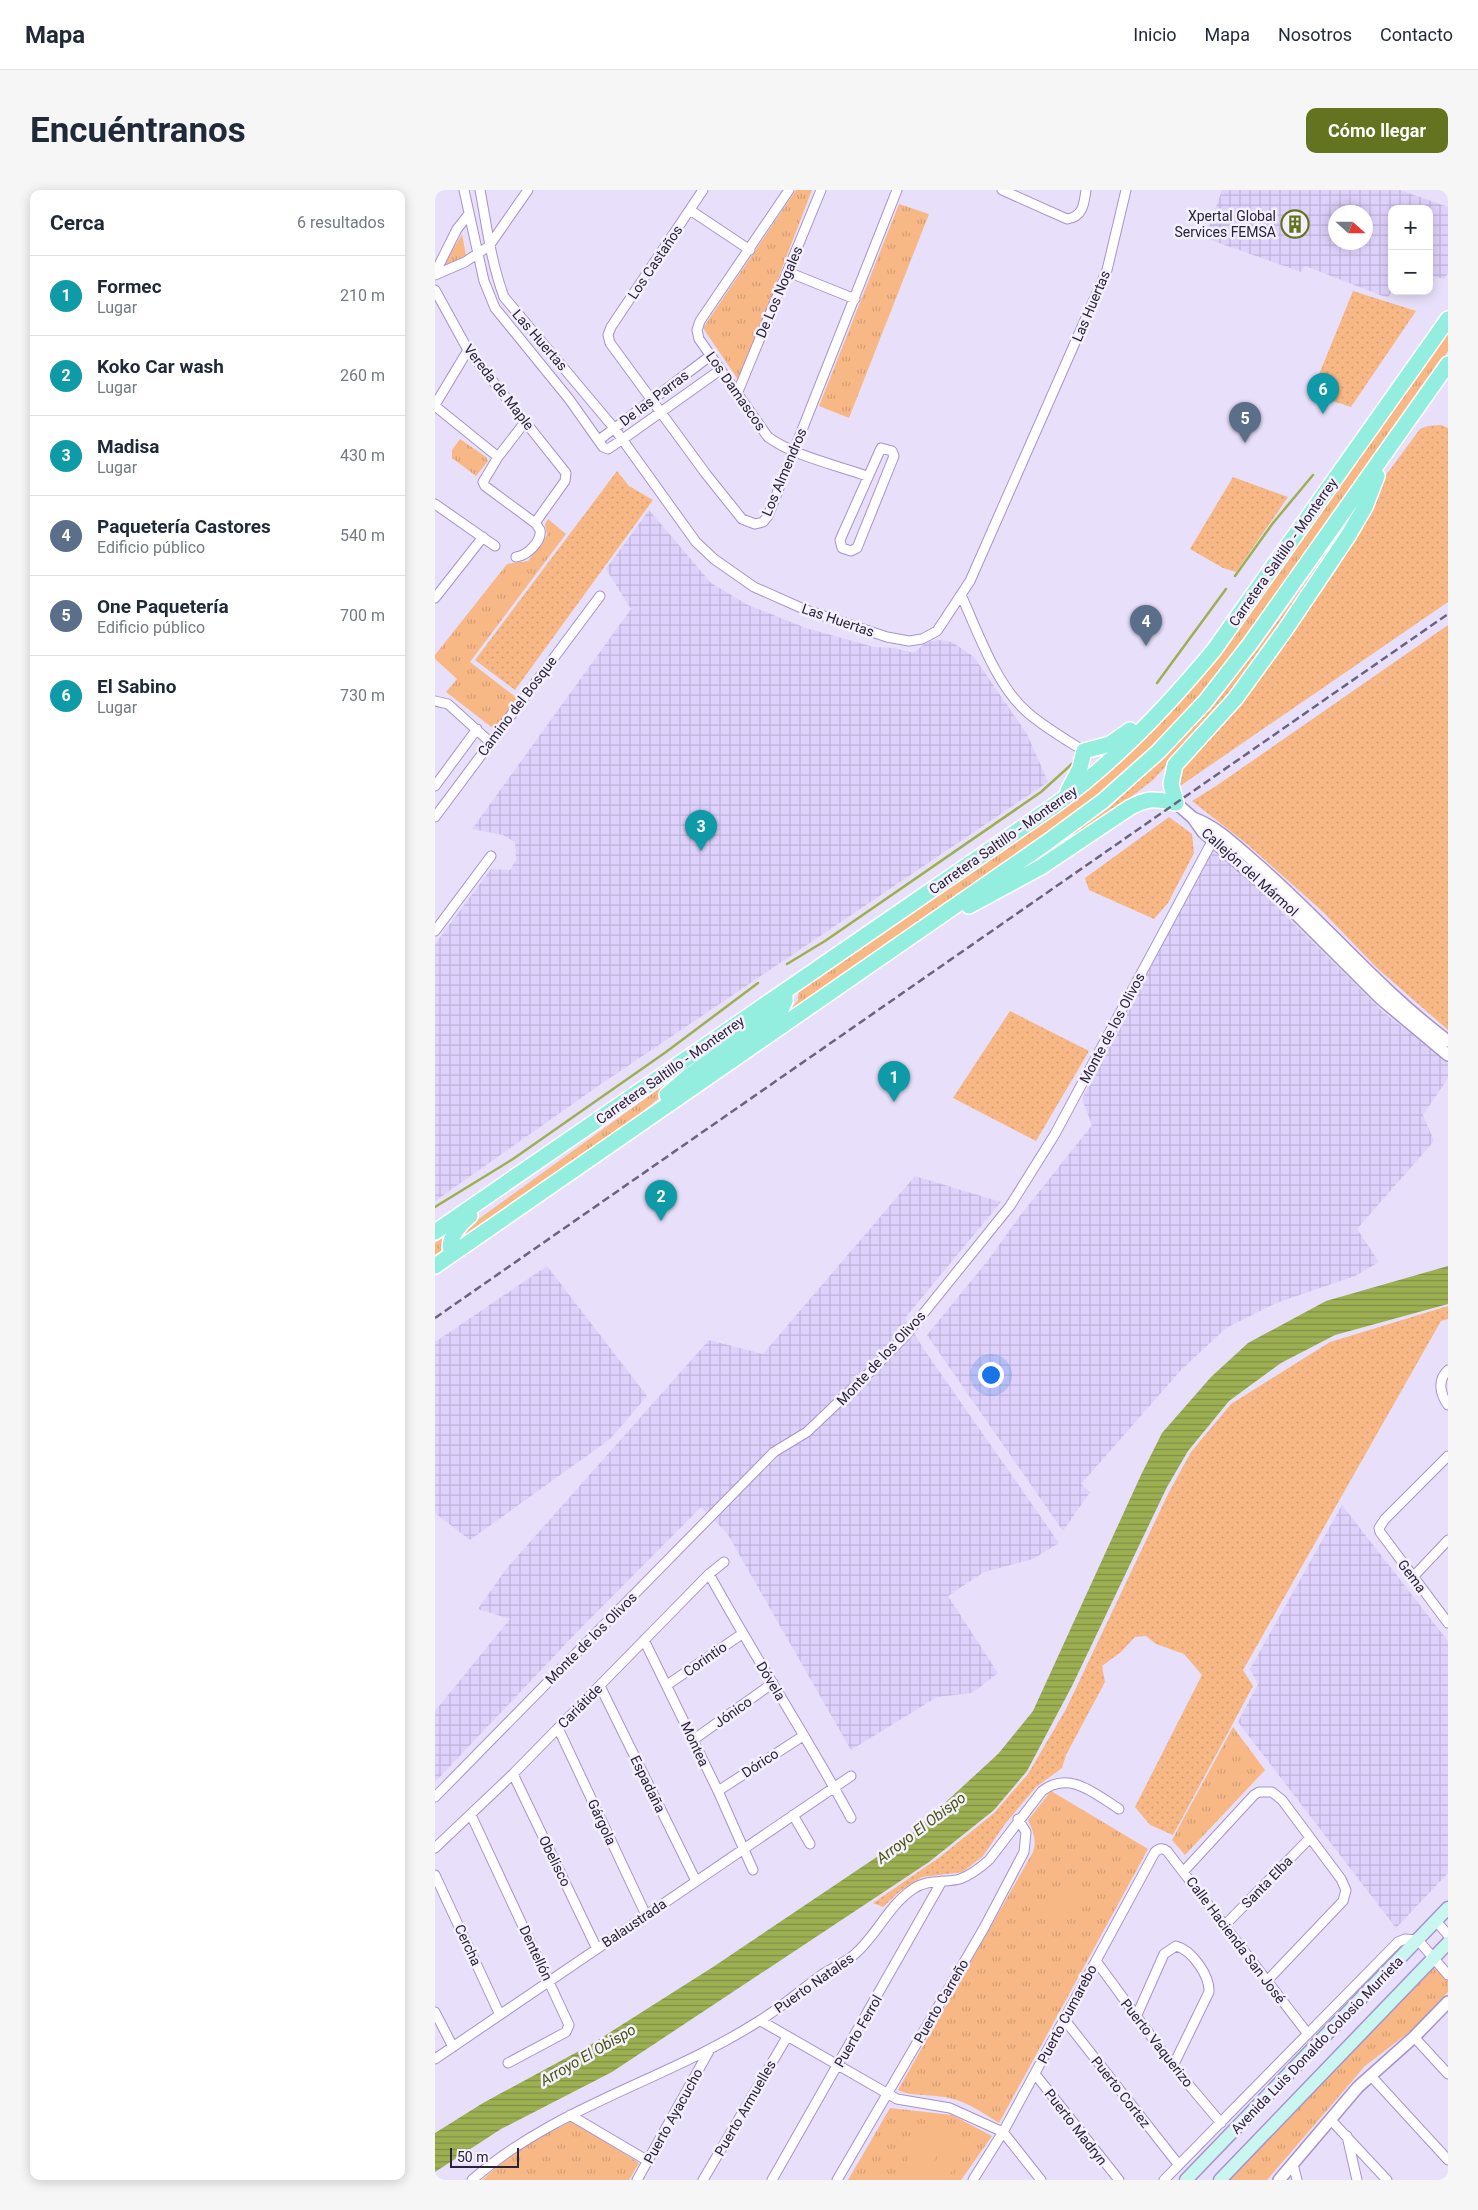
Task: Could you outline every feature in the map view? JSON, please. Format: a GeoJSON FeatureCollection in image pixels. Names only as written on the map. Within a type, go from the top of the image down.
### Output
{"type":"FeatureCollection","features":[{"type":"Feature","properties":{"kind":"main road","name":"Carretera Saltillo - Monterrey"},"geometry":{"type":"LineString","coordinates":[[435,1232],[1055,805],[1115,755],[1170,701],[1214,650],[1448,319]]}},
{"type":"Feature","properties":{"kind":"main road","name":"Carretera Saltillo - Monterrey"},"geometry":{"type":"LineString","coordinates":[[435,1266],[1103,801],[1182,728],[1250,644],[1448,364]]}},
{"type":"Feature","properties":{"kind":"main road"},"geometry":{"type":"LineString","coordinates":[[939,916],[961,910],[976,903],[1041,867],[1144,800],[1155,799],[1176,803],[1171,784],[1175,764],[1235,699],[1338,554],[1365,507],[1382,459]]}},
{"type":"Feature","properties":{"kind":"main road"},"geometry":{"type":"LineString","coordinates":[[1055,805],[1075,778],[1084,751],[1103,747],[1117,740],[1170,701]]}},
{"type":"Feature","properties":{"kind":"main road"},"geometry":{"type":"LineString","coordinates":[[614,1140],[689,1076],[780,1012],[785,1001],[785,991]]}},
{"type":"Feature","properties":{"kind":"main road"},"geometry":{"type":"LineString","coordinates":[[454,1252],[450,1247],[452,1237],[464,1221],[536,1170],[568,1140]]}},
{"type":"Feature","properties":{"kind":"main road","name":"Avenida Luis Donaldo Colosio Murrieta"},"geometry":{"type":"LineString","coordinates":[[1186,2180],[1448,1908]]}},
{"type":"Feature","properties":{"kind":"main road","name":"Avenida Luis Donaldo Colosio Murrieta"},"geometry":{"type":"LineString","coordinates":[[1221,2180],[1448,1943]]}},
{"type":"Feature","properties":{"kind":"street","name":"Las Huertas"},"geometry":{"type":"LineString","coordinates":[[464,190],[485,281],[495,308],[569,398],[603,447],[609,448]]}},
{"type":"Feature","properties":{"kind":"street","name":"Las Huertas"},"geometry":{"type":"LineString","coordinates":[[480,190],[489,246],[504,297],[615,428],[696,542],[735,575],[769,594],[838,622],[909,641],[922,639],[937,631],[961,595],[986,545],[1107,270],[1126,190]]}},
{"type":"Feature","properties":{"kind":"street","name":"Los Castaños"},"geometry":{"type":"LineString","coordinates":[[609,335],[611,327],[703,190]]}},
{"type":"Feature","properties":{"kind":"street"},"geometry":{"type":"LineString","coordinates":[[690,210],[750,250],[789,190]]}},
{"type":"Feature","properties":{"kind":"street","name":"De Los Nogales"},"geometry":{"type":"LineString","coordinates":[[737,394],[821,190]]}},
{"type":"Feature","properties":{"kind":"street","name":"Los Almendros"},"geometry":{"type":"LineString","coordinates":[[609,335],[610,343],[706,474],[742,519],[748,523],[755,524],[763,522],[768,516],[897,190]]}},
{"type":"Feature","properties":{"kind":"street"},"geometry":{"type":"LineString","coordinates":[[1002,190],[1067,219],[1075,218],[1079,214],[1083,206],[1086,190]]}},
{"type":"Feature","properties":{"kind":"street"},"geometry":{"type":"LineString","coordinates":[[435,274],[478,254],[489,246],[526,191]]}},
{"type":"Feature","properties":{"kind":"street"},"geometry":{"type":"LineString","coordinates":[[435,274],[457,229],[469,214]]}},
{"type":"Feature","properties":{"kind":"street","name":"Los Damascos"},"geometry":{"type":"LineString","coordinates":[[750,250],[700,321],[697,330],[699,339],[768,437],[793,450],[867,476]]}},
{"type":"Feature","properties":{"kind":"street"},"geometry":{"type":"LineString","coordinates":[[787,272],[855,299]]}},
{"type":"Feature","properties":{"kind":"street","name":"Vereda de Maple"},"geometry":{"type":"LineString","coordinates":[[435,290],[468,350],[566,473],[565,481],[535,523]]}},
{"type":"Feature","properties":{"kind":"street"},"geometry":{"type":"LineString","coordinates":[[468,350],[435,406],[498,457]]}},
{"type":"Feature","properties":{"kind":"street","name":"De las Parras"},"geometry":{"type":"LineString","coordinates":[[599,440],[710,356]]}},
{"type":"Feature","properties":{"kind":"street","name":"De las Parras"},"geometry":{"type":"LineString","coordinates":[[609,448],[720,370]]}},
{"type":"Feature","properties":{"kind":"street"},"geometry":{"type":"LineString","coordinates":[[516,557],[528,553],[539,537],[540,530],[535,523],[485,486],[483,478],[525,422]]}},
{"type":"Feature","properties":{"kind":"street"},"geometry":{"type":"LineString","coordinates":[[885,448],[892,451],[894,456],[880,495],[857,548],[851,552],[842,548],[840,540],[867,476],[878,450],[885,448]]}},
{"type":"Feature","properties":{"kind":"street"},"geometry":{"type":"LineString","coordinates":[[435,504],[495,546]]}},
{"type":"Feature","properties":{"kind":"street"},"geometry":{"type":"LineString","coordinates":[[435,598],[483,537]]}},
{"type":"Feature","properties":{"kind":"street"},"geometry":{"type":"LineString","coordinates":[[961,595],[999,675],[1013,697],[1026,712],[1084,751]]}},
{"type":"Feature","properties":{"kind":"street","name":"Camino del Bosque"},"geometry":{"type":"LineString","coordinates":[[435,817],[600,596]]}},
{"type":"Feature","properties":{"kind":"street"},"geometry":{"type":"LineString","coordinates":[[436,700],[448,704],[490,742]]}},
{"type":"Feature","properties":{"kind":"street","name":"Camino del Bosque"},"geometry":{"type":"LineString","coordinates":[[435,786],[477,729]]}},
{"type":"Feature","properties":{"kind":"street","name":"Callejón del Mármol"},"geometry":{"type":"LineString","coordinates":[[1176,803],[1193,818],[1203,832],[1216,836],[1290,908],[1360,971],[1389,992],[1448,1041]]}},
{"type":"Feature","properties":{"kind":"street","name":"Monte de los Olivos"},"geometry":{"type":"LineString","coordinates":[[435,1797],[774,1452],[807,1432],[873,1370],[906,1335],[987,1236],[1035,1168],[1055,1134],[1216,836]]}},
{"type":"Feature","properties":{"kind":"street"},"geometry":{"type":"LineString","coordinates":[[435,931],[491,856]]}},
{"type":"Feature","properties":{"kind":"street","name":"Callejón del Mármol"},"geometry":{"type":"LineString","coordinates":[[1360,971],[1388,1006],[1448,1055]]}},
{"type":"Feature","properties":{"kind":"street"},"geometry":{"type":"LineString","coordinates":[[1446,1402],[1441,1383],[1447,1374]]}},
{"type":"Feature","properties":{"kind":"street","name":"Gema"},"geometry":{"type":"LineString","coordinates":[[1448,1456],[1381,1522],[1379,1528],[1380,1532],[1448,1623]]}},
{"type":"Feature","properties":{"kind":"street"},"geometry":{"type":"LineString","coordinates":[[1413,1577],[1448,1540]]}},
{"type":"Feature","properties":{"kind":"street","name":"Cariátide"},"geometry":{"type":"LineString","coordinates":[[435,1848],[513,1774],[709,1574],[724,1562]]}},
{"type":"Feature","properties":{"kind":"street","name":"Dóvela"},"geometry":{"type":"LineString","coordinates":[[709,1574],[742,1634],[773,1683],[851,1818]]}},
{"type":"Feature","properties":{"kind":"street","name":"Corintio"},"geometry":{"type":"LineString","coordinates":[[667,1685],[742,1634]]}},
{"type":"Feature","properties":{"kind":"street","name":"Montea"},"geometry":{"type":"LineString","coordinates":[[644,1640],[718,1791],[753,1870]]}},
{"type":"Feature","properties":{"kind":"street","name":"Jónico"},"geometry":{"type":"LineString","coordinates":[[693,1740],[773,1683]]}},
{"type":"Feature","properties":{"kind":"street","name":"Espadaña"},"geometry":{"type":"LineString","coordinates":[[600,1686],[696,1881]]}},
{"type":"Feature","properties":{"kind":"street","name":"Gárgola"},"geometry":{"type":"LineString","coordinates":[[558,1728],[646,1915]]}},
{"type":"Feature","properties":{"kind":"street","name":"Dórico"},"geometry":{"type":"LineString","coordinates":[[718,1791],[803,1736]]}},
{"type":"Feature","properties":{"kind":"street","name":"Obelisco"},"geometry":{"type":"LineString","coordinates":[[513,1774],[597,1949]]}},
{"type":"Feature","properties":{"kind":"street","name":"Balaustrada"},"geometry":{"type":"LineString","coordinates":[[435,2060],[851,1776]]}},
{"type":"Feature","properties":{"kind":"street","name":"Puerto Natales"},"geometry":{"type":"LineString","coordinates":[[472,2180],[510,2149],[532,2135],[570,2115],[709,2051],[761,2021],[823,1974],[856,1954],[894,1906],[914,1888],[924,1883],[960,1879],[980,1868],[992,1856],[1018,1819],[1042,1791],[1051,1784],[1070,1782],[1119,1809]]}},
{"type":"Feature","properties":{"kind":"street"},"geometry":{"type":"LineString","coordinates":[[1184,1871],[1254,1795],[1266,1791],[1278,1796],[1341,1879],[1346,1890],[1343,1901],[1267,1981]]}},
{"type":"Feature","properties":{"kind":"street","name":"Dentellón"},"geometry":{"type":"LineString","coordinates":[[471,1815],[568,2021],[566,2032],[508,2063]]}},
{"type":"Feature","properties":{"kind":"street"},"geometry":{"type":"LineString","coordinates":[[793,1815],[810,1844]]}},
{"type":"Feature","properties":{"kind":"street","name":"Puerto Carreño"},"geometry":{"type":"LineString","coordinates":[[837,2180],[984,1928],[1024,1852],[1027,1844],[1026,1832],[1018,1819]]}},
{"type":"Feature","properties":{"kind":"street","name":"Santa Elba"},"geometry":{"type":"LineString","coordinates":[[1224,1926],[1310,1838]]}},
{"type":"Feature","properties":{"kind":"street","name":"Calle Hacienda San José"},"geometry":{"type":"LineString","coordinates":[[1161,1848],[1167,1851],[1184,1871],[1308,2034]]}},
{"type":"Feature","properties":{"kind":"street","name":"Puerto Cumarebo"},"geometry":{"type":"LineString","coordinates":[[973,2180],[1003,2132],[1155,1852],[1161,1848]]}},
{"type":"Feature","properties":{"kind":"street","name":"Cercha"},"geometry":{"type":"LineString","coordinates":[[435,1875],[500,2015]]}},
{"type":"Feature","properties":{"kind":"street","name":"Puerto Ferrol"},"geometry":{"type":"LineString","coordinates":[[772,2180],[942,1881]]}},
{"type":"Feature","properties":{"kind":"street"},"geometry":{"type":"LineString","coordinates":[[1436,1921],[1448,1935]]}},
{"type":"Feature","properties":{"kind":"street"},"geometry":{"type":"LineString","coordinates":[[1163,2180],[1308,2034],[1390,1948],[1405,1940],[1418,1940],[1448,1975]]}},
{"type":"Feature","properties":{"kind":"street"},"geometry":{"type":"LineString","coordinates":[[1136,2017],[1164,1954],[1176,1946],[1184,1948],[1205,1976],[1209,1986],[1206,2000],[1173,2066]]}},
{"type":"Feature","properties":{"kind":"street","name":"Puerto Vaquerizo"},"geometry":{"type":"LineString","coordinates":[[1095,1961],[1173,2066],[1221,2122]]}},
{"type":"Feature","properties":{"kind":"street"},"geometry":{"type":"LineString","coordinates":[[1279,2180],[1358,2087],[1414,2037],[1448,2002]]}},
{"type":"Feature","properties":{"kind":"street"},"geometry":{"type":"LineString","coordinates":[[435,2012],[453,2047]]}},
{"type":"Feature","properties":{"kind":"street","name":"Puerto Cortez"},"geometry":{"type":"LineString","coordinates":[[1064,2019],[1178,2164]]}},
{"type":"Feature","properties":{"kind":"street"},"geometry":{"type":"LineString","coordinates":[[761,2021],[897,2099],[950,2108],[1003,2132],[1041,2180]]}},
{"type":"Feature","properties":{"kind":"street","name":"Puerto Armuelles"},"geometry":{"type":"LineString","coordinates":[[703,2180],[787,2036]]}},
{"type":"Feature","properties":{"kind":"street"},"geometry":{"type":"LineString","coordinates":[[1414,2037],[1448,2074]]}},
{"type":"Feature","properties":{"kind":"street","name":"Puerto Ayacucho"},"geometry":{"type":"LineString","coordinates":[[637,2180],[709,2051]]}},
{"type":"Feature","properties":{"kind":"street","name":"Puerto Madryn"},"geometry":{"type":"LineString","coordinates":[[1035,2074],[1119,2180]]}},
{"type":"Feature","properties":{"kind":"street"},"geometry":{"type":"LineString","coordinates":[[1371,2076],[1448,2160]]}},
{"type":"Feature","properties":{"kind":"street"},"geometry":{"type":"LineString","coordinates":[[570,2115],[648,2161]]}},
{"type":"Feature","properties":{"kind":"street"},"geometry":{"type":"LineString","coordinates":[[1330,2119],[1387,2180]]}},
{"type":"Feature","properties":{"kind":"street"},"geometry":{"type":"LineString","coordinates":[[1347,2136],[1357,2180]]}},
{"type":"Feature","properties":{"kind":"street"},"geometry":{"type":"LineString","coordinates":[[1293,2164],[1297,2180]]}},
{"type":"Feature","properties":{"kind":"shaded area"},"geometry":{"type":"Polygon","coordinates":[[[1222,190],[1400,190],[1448,207],[1448,273],[1444,279],[1433,276],[1433,205],[1388,205],[1388,298],[1305,266],[1301,272],[1205,238],[1222,190]]]}},
{"type":"Feature","properties":{"kind":"shaded area"},"geometry":{"type":"Polygon","coordinates":[[[649,510],[711,583],[748,605],[806,628],[874,647],[894,648],[914,653],[926,642],[939,640],[952,642],[974,657],[1027,734],[1048,782],[601,1084],[435,1201],[435,944],[491,869],[510,870],[516,860],[515,842],[503,835],[472,829],[631,609],[606,569],[649,510]]]}},
{"type":"Feature","properties":{"kind":"shaded area"},"geometry":{"type":"Polygon","coordinates":[[[1212,850],[1257,887],[1382,1011],[1448,1062],[1448,1078],[1423,1115],[1434,1141],[1357,1229],[1379,1262],[1355,1276],[1276,1303],[1226,1328],[1181,1370],[1081,1484],[1090,1492],[1063,1531],[927,1335],[989,1259],[1019,1217],[1092,1125],[1082,1099],[1212,850]]]}},
{"type":"Feature","properties":{"kind":"shaded area"},"geometry":{"type":"Polygon","coordinates":[[[915,1176],[1001,1202],[905,1318],[923,1348],[1059,1543],[1033,1559],[984,1572],[948,1596],[998,1673],[972,1693],[937,1697],[851,1750],[727,1533],[701,1507],[577,1632],[435,1782],[435,1711],[510,1619],[478,1609],[506,1569],[709,1340],[763,1354],[915,1176]]]}},
{"type":"Feature","properties":{"kind":"shaded area"},"geometry":{"type":"Polygon","coordinates":[[[547,1266],[647,1396],[610,1439],[470,1540],[435,1513],[435,1342],[547,1266]]]}},
{"type":"Feature","properties":{"kind":"shaded area"},"geometry":{"type":"Polygon","coordinates":[[[1342,1505],[1448,1641],[1448,1873],[1396,1928],[1238,1722],[1258,1684],[1250,1669],[1342,1505]]]}},
{"type":"Feature","properties":{"kind":"green space"},"geometry":{"type":"Polygon","coordinates":[[[796,190],[812,190],[739,381],[703,328],[796,190]]]}},
{"type":"Feature","properties":{"kind":"green space"},"geometry":{"type":"Polygon","coordinates":[[[899,204],[929,214],[849,418],[819,406],[899,204]]]}},
{"type":"Feature","properties":{"kind":"green space"},"geometry":{"type":"Polygon","coordinates":[[[462,234],[466,255],[441,270],[462,234]]]}},
{"type":"Feature","properties":{"kind":"green space"},"geometry":{"type":"Polygon","coordinates":[[[1353,291],[1416,311],[1351,407],[1311,394],[1353,291]]]}},
{"type":"Feature","properties":{"kind":"green space"},"geometry":{"type":"Polygon","coordinates":[[[1448,328],[1448,351],[1230,661],[1164,738],[1111,787],[1006,864],[790,1010],[798,1000],[799,989],[1131,751],[1154,730],[1195,684],[1448,328]]]}},
{"type":"Feature","properties":{"kind":"green space"},"geometry":{"type":"Polygon","coordinates":[[[1441,425],[1448,428],[1448,602],[1180,786],[1178,779],[1179,769],[1231,713],[1275,659],[1337,569],[1386,475],[1420,429],[1441,425]]]}},
{"type":"Feature","properties":{"kind":"green space"},"geometry":{"type":"Polygon","coordinates":[[[460,439],[486,457],[488,461],[476,476],[452,458],[452,450],[460,439]]]}},
{"type":"Feature","properties":{"kind":"green space"},"geometry":{"type":"Polygon","coordinates":[[[617,471],[629,486],[653,500],[515,690],[475,660],[617,471]]]}},
{"type":"Feature","properties":{"kind":"green space"},"geometry":{"type":"Polygon","coordinates":[[[1233,477],[1288,497],[1236,572],[1223,568],[1190,549],[1233,477]]]}},
{"type":"Feature","properties":{"kind":"green space"},"geometry":{"type":"Polygon","coordinates":[[[1357,508],[1339,544],[1232,692],[1153,780],[1037,862],[1016,873],[1123,794],[1169,752],[1199,720],[1255,652],[1357,508]]]}},
{"type":"Feature","properties":{"kind":"green space"},"geometry":{"type":"Polygon","coordinates":[[[548,519],[566,534],[470,662],[517,698],[494,729],[446,692],[457,679],[435,659],[435,655],[507,564],[528,561],[547,535],[545,524],[548,519]]]}},
{"type":"Feature","properties":{"kind":"green space"},"geometry":{"type":"Polygon","coordinates":[[[1448,625],[1448,1030],[1377,968],[1322,911],[1247,844],[1192,801],[1448,625]]]}},
{"type":"Feature","properties":{"kind":"green space"},"geometry":{"type":"Polygon","coordinates":[[[1169,817],[1192,834],[1194,853],[1168,903],[1154,919],[1089,890],[1085,878],[1169,817]]]}},
{"type":"Feature","properties":{"kind":"green space"},"geometry":{"type":"Polygon","coordinates":[[[779,1002],[633,1119],[468,1234],[465,1233],[469,1226],[779,1002]]]}},
{"type":"Feature","properties":{"kind":"green space"},"geometry":{"type":"Polygon","coordinates":[[[1010,1011],[1089,1051],[1036,1141],[953,1098],[1010,1011]]]}},
{"type":"Feature","properties":{"kind":"green space"},"geometry":{"type":"Polygon","coordinates":[[[447,1235],[443,1240],[445,1250],[435,1257],[435,1243],[447,1235]]]}},
{"type":"Feature","properties":{"kind":"green space"},"geometry":{"type":"Polygon","coordinates":[[[1448,1306],[1448,1319],[1441,1321],[1243,1670],[1253,1686],[1173,1835],[1150,1825],[1135,1807],[1202,1675],[1184,1654],[1156,1644],[1146,1636],[1135,1637],[1121,1652],[1102,1666],[1105,1682],[1066,1755],[1062,1768],[1036,1787],[1005,1824],[983,1856],[963,1872],[922,1877],[899,1892],[883,1907],[873,1903],[940,1857],[994,1813],[1028,1774],[1066,1709],[1168,1494],[1191,1452],[1231,1404],[1330,1342],[1448,1306]]]}},
{"type":"Feature","properties":{"kind":"green space"},"geometry":{"type":"Polygon","coordinates":[[[1233,1727],[1265,1770],[1185,1855],[1172,1840],[1233,1727]]]}},
{"type":"Feature","properties":{"kind":"green space"},"geometry":{"type":"Polygon","coordinates":[[[1051,1791],[1148,1849],[999,2123],[963,2102],[943,2097],[909,2094],[898,2090],[1033,1852],[1033,1832],[1028,1820],[1051,1791]]]}},
{"type":"Feature","properties":{"kind":"green space"},"geometry":{"type":"Polygon","coordinates":[[[1061,1884],[1080,1894],[1061,1928],[1042,1918],[1061,1884]]]}},
{"type":"Feature","properties":{"kind":"green space"},"geometry":{"type":"Polygon","coordinates":[[[1433,1967],[1448,1980],[1448,1992],[1412,2030],[1365,2066],[1267,2180],[1227,2180],[1433,1967]]]}},
{"type":"Feature","properties":{"kind":"green space"},"geometry":{"type":"Polygon","coordinates":[[[890,2108],[952,2115],[992,2136],[961,2180],[848,2180],[890,2108]]]}},
{"type":"Feature","properties":{"kind":"green space"},"geometry":{"type":"Polygon","coordinates":[[[573,2120],[639,2163],[629,2180],[482,2180],[519,2148],[573,2120]]]}},
{"type":"Feature","properties":{"kind":"green space"},"geometry":{"type":"Polygon","coordinates":[[[930,2124],[949,2136],[923,2178],[904,2166],[930,2124]]]}},
{"type":"Feature","properties":{"kind":"green space"},"geometry":{"type":"Polygon","coordinates":[[[948,2141],[965,2151],[946,2180],[931,2180],[926,2177],[948,2141]]]}},
{"type":"Feature","properties":{"kind":"water","name":"Arroyo El Obispo"},"geometry":{"type":"Polygon","coordinates":[[[1448,1266],[1448,1304],[1335,1335],[1281,1363],[1229,1401],[1188,1451],[1167,1487],[1072,1686],[1027,1771],[994,1810],[929,1862],[612,2072],[501,2129],[435,2172],[435,2133],[483,2103],[590,2045],[713,1967],[911,1834],[998,1754],[1033,1711],[1162,1433],[1211,1377],[1248,1343],[1326,1301],[1448,1266]]]}},
{"type":"Feature","properties":{"kind":"waterway"},"geometry":{"type":"LineString","coordinates":[[1235,576],[1273,523],[1313,475]]}},
{"type":"Feature","properties":{"kind":"waterway"},"geometry":{"type":"LineString","coordinates":[[1157,683],[1226,589]]}},
{"type":"Feature","properties":{"kind":"waterway"},"geometry":{"type":"LineString","coordinates":[[787,964],[825,941],[1041,792],[1074,762]]}},
{"type":"Feature","properties":{"kind":"waterway"},"geometry":{"type":"LineString","coordinates":[[435,1207],[513,1159],[666,1052],[758,983]]}},
{"type":"Feature","properties":{"kind":"railway"},"geometry":{"type":"LineString","coordinates":[[435,1318],[1448,614]]}},
{"type":"Feature","properties":{"kind":"place","name":"Xpertal Global Services FEMSA"},"geometry":{"type":"Point","coordinates":[1295,224]}},
{"type":"Feature","properties":{"kind":"place","name":"El Sabino"},"geometry":{"type":"Point","coordinates":[1323,414]}},
{"type":"Feature","properties":{"kind":"place","name":"One Paquetería"},"geometry":{"type":"Point","coordinates":[1245,443]}},
{"type":"Feature","properties":{"kind":"place","name":"Paquetería Castores"},"geometry":{"type":"Point","coordinates":[1146,646]}},
{"type":"Feature","properties":{"kind":"place","name":"Madisa"},"geometry":{"type":"Point","coordinates":[701,851]}},
{"type":"Feature","properties":{"kind":"place","name":"Formec"},"geometry":{"type":"Point","coordinates":[894,1102]}},
{"type":"Feature","properties":{"kind":"place","name":"Koko Car wash"},"geometry":{"type":"Point","coordinates":[661,1221]}}]}
